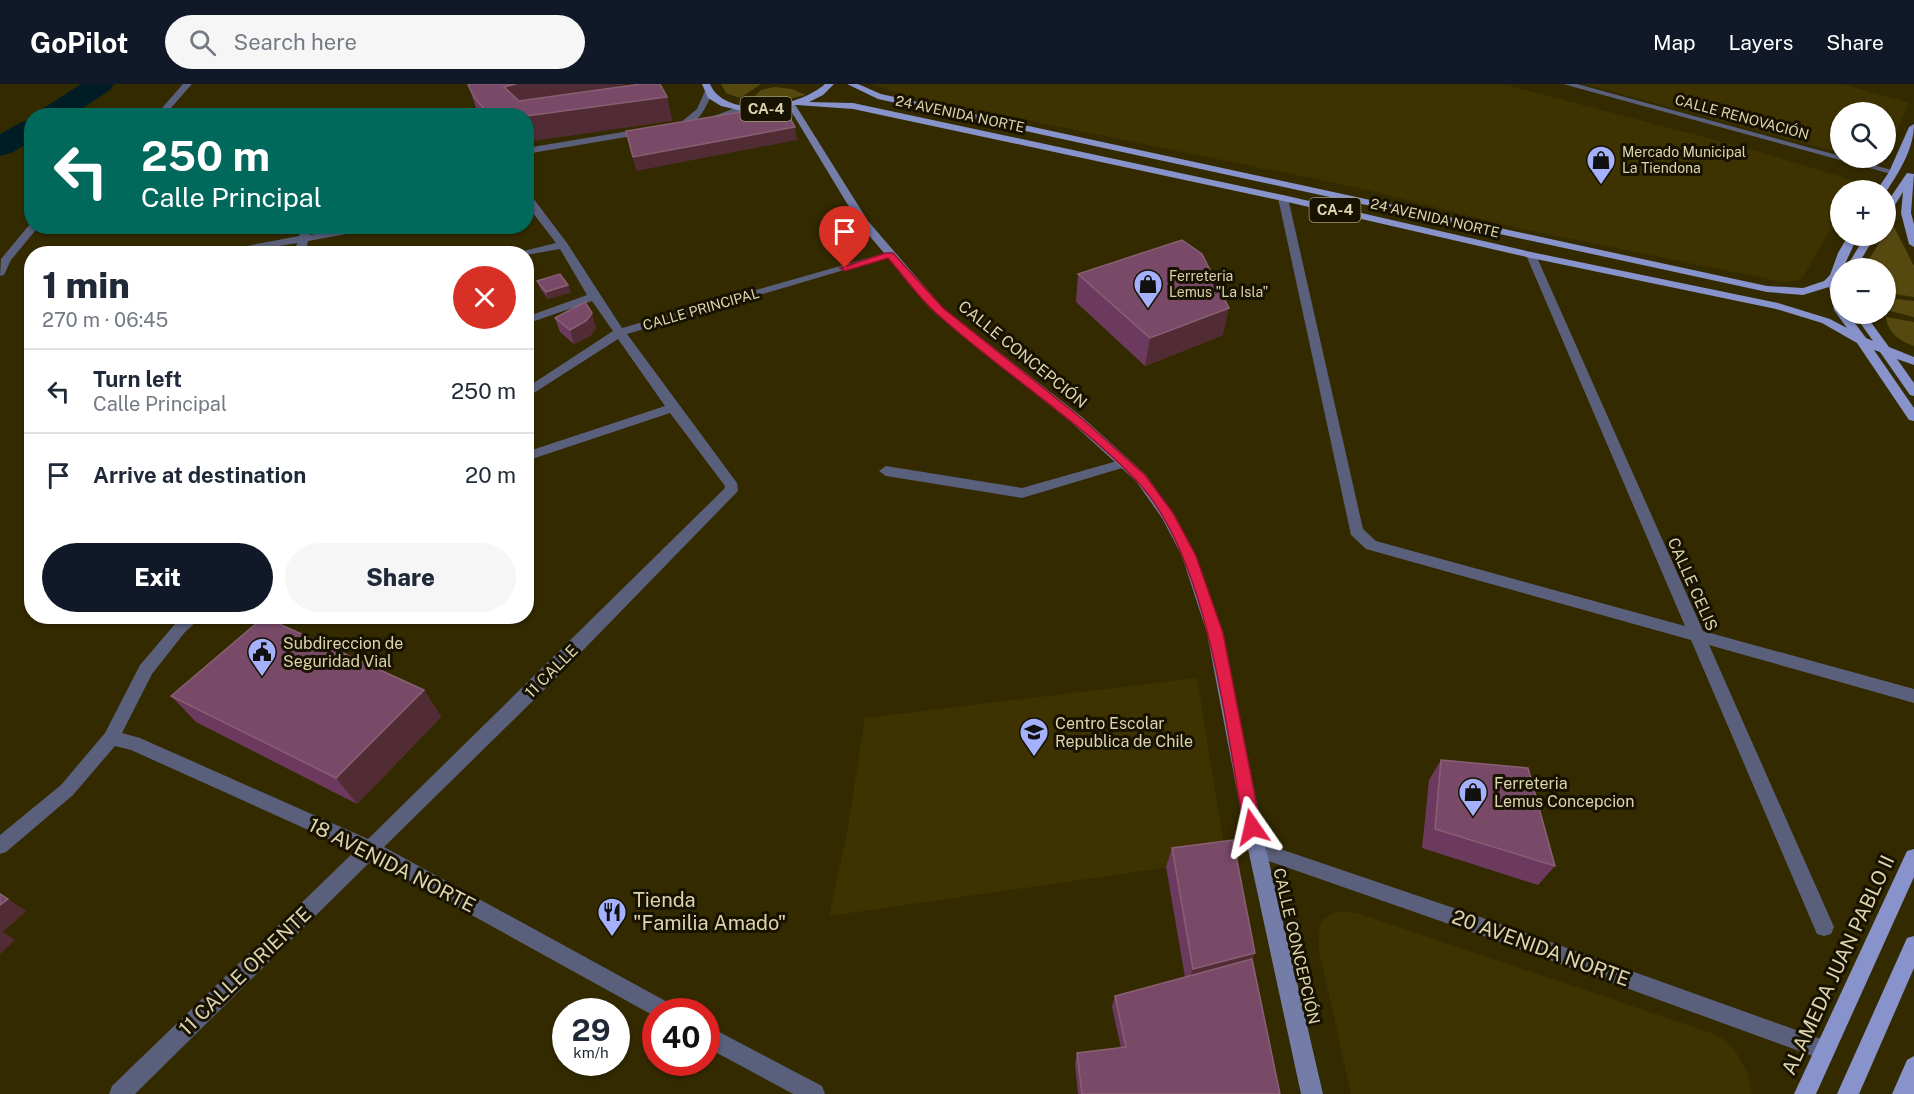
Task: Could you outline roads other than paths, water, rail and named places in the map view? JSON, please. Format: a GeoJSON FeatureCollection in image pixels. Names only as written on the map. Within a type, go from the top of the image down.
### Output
{"type":"FeatureCollection","features":[{"type":"Feature","properties":{"kind":"main road","name":"CA-4"},"geometry":{"type":"LineString","coordinates":[[706,87],[721,102],[743,108],[770,108],[797,105],[819,95],[830,84]]}},
{"type":"Feature","properties":{"kind":"main road","name":"24 AVENIDA NORTE"},"geometry":{"type":"LineString","coordinates":[[851,84],[879,96],[1767,290],[1812,290],[1830,282]]}},
{"type":"Feature","properties":{"kind":"main road","name":"24 AVENIDA NORTE"},"geometry":{"type":"LineString","coordinates":[[797,105],[853,106],[1283,198],[1531,255],[1778,306],[1826,321],[1862,341],[1914,361]]}},
{"type":"Feature","properties":{"kind":"main road"},"geometry":{"type":"LineString","coordinates":[[1888,180],[1914,127]]}},
{"type":"Feature","properties":{"kind":"main road"},"geometry":{"type":"LineString","coordinates":[[1896,196],[1912,171]]}},
{"type":"Feature","properties":{"kind":"main road"},"geometry":{"type":"LineString","coordinates":[[1912,171],[1906,213],[1914,244]]}},
{"type":"Feature","properties":{"kind":"main road"},"geometry":{"type":"LineString","coordinates":[[1850,324],[1914,417]]}},
{"type":"Feature","properties":{"kind":"main road"},"geometry":{"type":"LineString","coordinates":[[1867,324],[1914,392]]}},
{"type":"Feature","properties":{"kind":"main road","name":"ALAMEDA JUAN PABLO II"},"geometry":{"type":"LineString","coordinates":[[1805,1094],[1914,857]]}},
{"type":"Feature","properties":{"kind":"main road"},"geometry":{"type":"LineString","coordinates":[[1848,1094],[1914,945]]}},
{"type":"Feature","properties":{"kind":"main road"},"geometry":{"type":"LineString","coordinates":[[1903,1094],[1913,1072]]}},
{"type":"Feature","properties":{"kind":"street"},"geometry":{"type":"LineString","coordinates":[[166,108],[188,84]]}},
{"type":"Feature","properties":{"kind":"street","name":"CALLE RENOVACIÓN"},"geometry":{"type":"LineString","coordinates":[[1567,84],[1830,154]]}},
{"type":"Feature","properties":{"kind":"street"},"geometry":{"type":"LineString","coordinates":[[683,125],[701,110],[706,87]]}},
{"type":"Feature","properties":{"kind":"street","name":"CALLE CONCEPCIÓN"},"geometry":{"type":"LineString","coordinates":[[797,105],[864,223],[890,255],[939,310],[1077,420],[1141,477],[1168,516],[1189,556],[1215,633],[1257,849],[1312,1094]]}},
{"type":"Feature","properties":{"kind":"street"},"geometry":{"type":"LineString","coordinates":[[672,127],[703,121],[743,108]]}},
{"type":"Feature","properties":{"kind":"street"},"geometry":{"type":"LineString","coordinates":[[534,150],[660,129]]}},
{"type":"Feature","properties":{"kind":"street","name":"CALLE RENOVACIÓN"},"geometry":{"type":"LineString","coordinates":[[1883,168],[1894,171]]}},
{"type":"Feature","properties":{"kind":"street"},"geometry":{"type":"LineString","coordinates":[[1283,198],[1356,531],[1371,545],[1914,696]]}},
{"type":"Feature","properties":{"kind":"street"},"geometry":{"type":"LineString","coordinates":[[534,209],[563,245],[594,296],[673,408],[534,454]]}},
{"type":"Feature","properties":{"kind":"street"},"geometry":{"type":"LineString","coordinates":[[0,273],[6,259],[27,234]]}},
{"type":"Feature","properties":{"kind":"street"},"geometry":{"type":"LineString","coordinates":[[302,246],[306,234]]}},
{"type":"Feature","properties":{"kind":"street"},"geometry":{"type":"LineString","coordinates":[[263,246],[339,234]]}},
{"type":"Feature","properties":{"kind":"street"},"geometry":{"type":"LineString","coordinates":[[534,251],[563,245]]}},
{"type":"Feature","properties":{"kind":"street","name":"CALLE PRINCIPAL"},"geometry":{"type":"LineString","coordinates":[[534,389],[620,332],[890,255]]}},
{"type":"Feature","properties":{"kind":"street","name":"CALLE CELIS"},"geometry":{"type":"LineString","coordinates":[[1531,255],[1824,927]]}},
{"type":"Feature","properties":{"kind":"street"},"geometry":{"type":"LineString","coordinates":[[534,318],[594,296]]}},
{"type":"Feature","properties":{"kind":"street","name":"11 CALLE"},"geometry":{"type":"LineString","coordinates":[[370,849],[731,491],[732,486],[673,408]]}},
{"type":"Feature","properties":{"kind":"street"},"geometry":{"type":"LineString","coordinates":[[886,471],[1022,493],[1124,463]]}},
{"type":"Feature","properties":{"kind":"street"},"geometry":{"type":"LineString","coordinates":[[0,846],[67,790],[111,738],[146,670],[185,624]]}},
{"type":"Feature","properties":{"kind":"street","name":"18 AVENIDA NORTE"},"geometry":{"type":"LineString","coordinates":[[111,738],[134,742],[370,849],[642,999]]}},
{"type":"Feature","properties":{"kind":"street","name":"11 CALLE ORIENTE"},"geometry":{"type":"LineString","coordinates":[[120,1094],[370,849]]}},
{"type":"Feature","properties":{"kind":"street","name":"20 AVENIDA NORTE"},"geometry":{"type":"LineString","coordinates":[[1257,849],[1489,929],[1824,1050]]}},
{"type":"Feature","properties":{"kind":"street"},"geometry":{"type":"LineString","coordinates":[[720,1043],[814,1094]]}},
{"type":"Feature","properties":{"kind":"waterway"},"geometry":{"type":"LineString","coordinates":[[63,108],[100,84]]}},
{"type":"Feature","properties":{"kind":"waterway"},"geometry":{"type":"LineString","coordinates":[[0,147],[24,133]]}},
{"type":"Feature","properties":{"kind":"place","name":"Mercado Municipal La Tiendona"},"geometry":{"type":"Point","coordinates":[1601,186]}},
{"type":"Feature","properties":{"kind":"place","name":"Ferreteria Lemus \"La Isla\""},"geometry":{"type":"Point","coordinates":[1148,310]}},
{"type":"Feature","properties":{"kind":"place","name":"Subdireccion de Seguridad Vial"},"geometry":{"type":"Point","coordinates":[262,678]}},
{"type":"Feature","properties":{"kind":"place","name":"Centro Escolar Republica de Chile"},"geometry":{"type":"Point","coordinates":[1034,758]}},
{"type":"Feature","properties":{"kind":"place","name":"Ferreteria Lemus Concepcion"},"geometry":{"type":"Point","coordinates":[1473,818]}},
{"type":"Feature","properties":{"kind":"place","name":"Tienda \"Familia Amado\""},"geometry":{"type":"Point","coordinates":[612,938]}}]}
